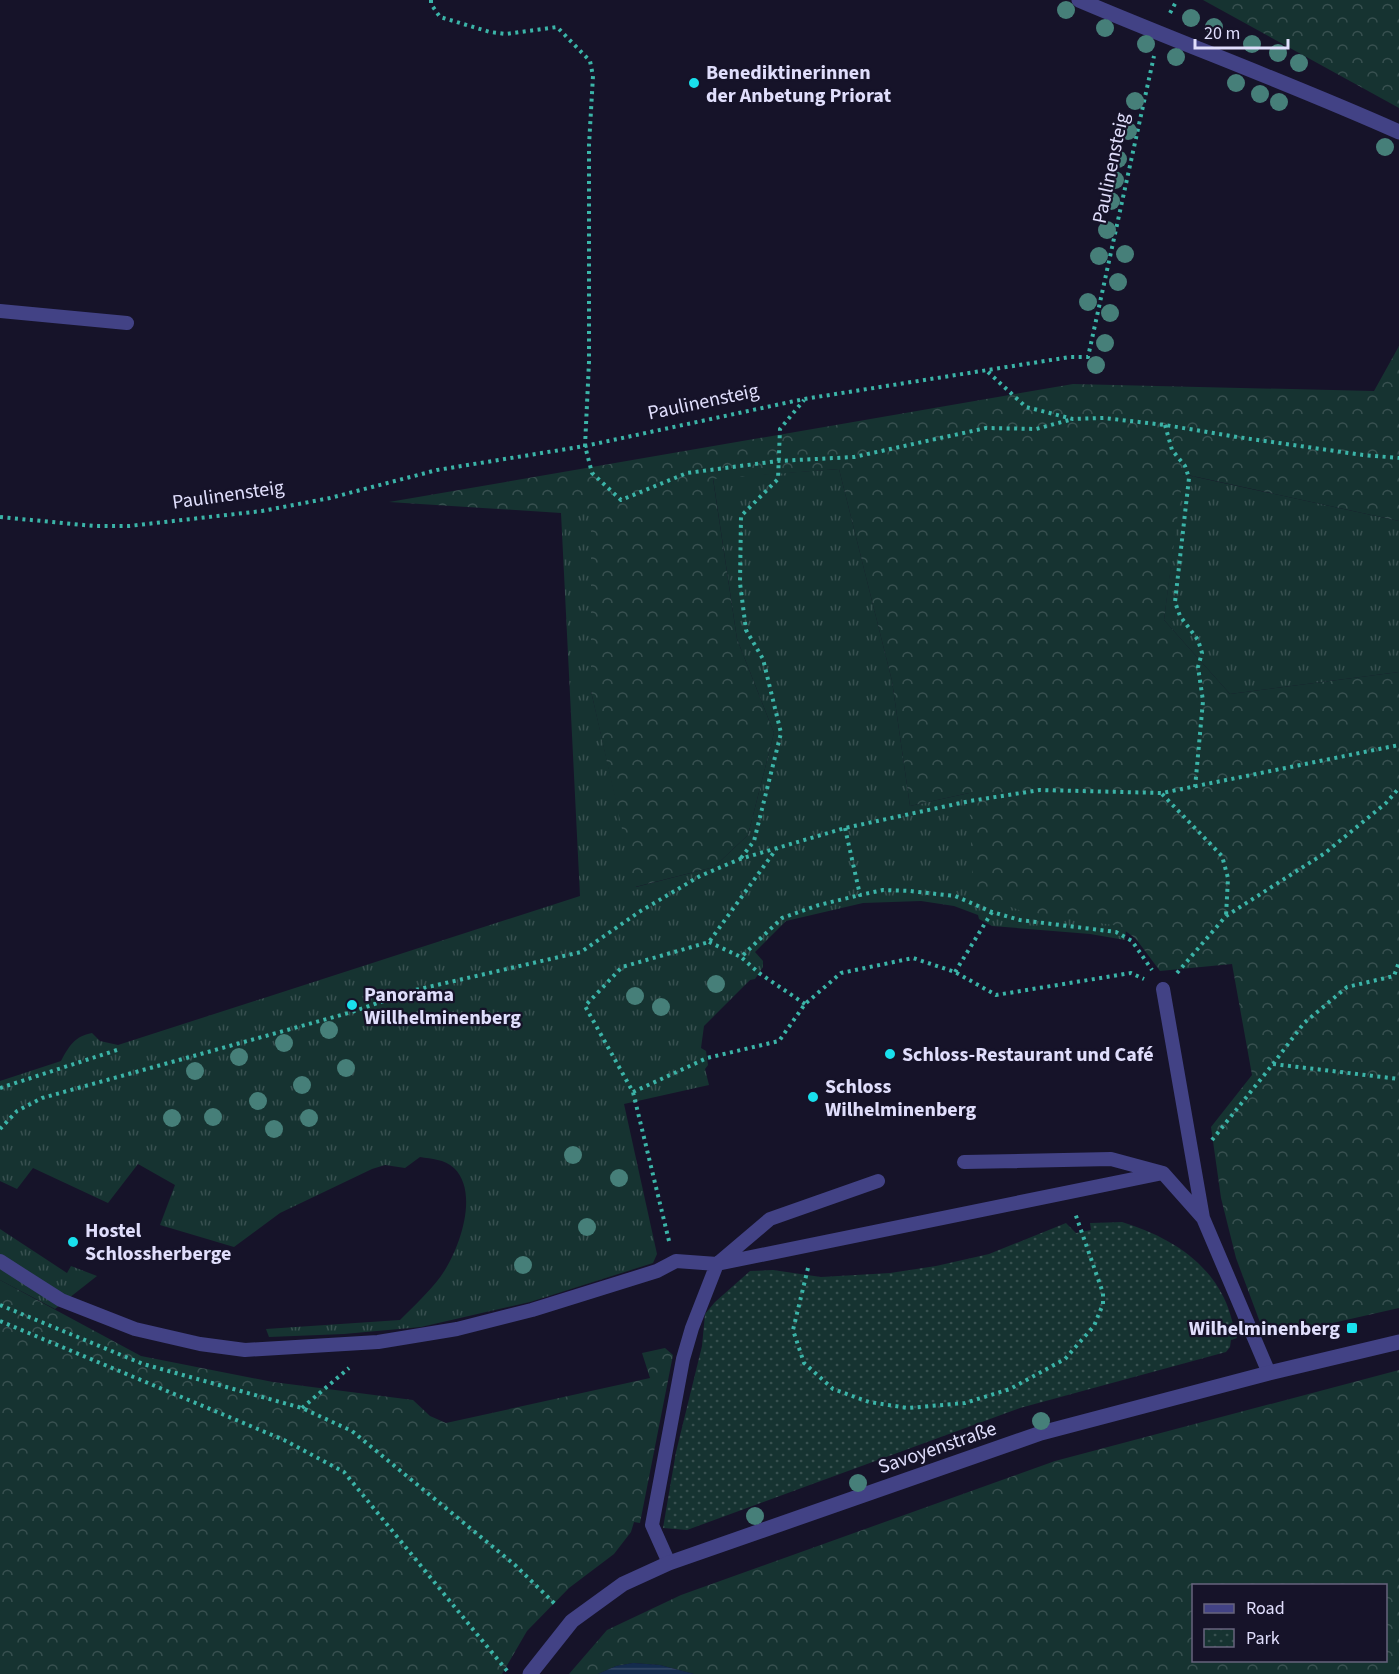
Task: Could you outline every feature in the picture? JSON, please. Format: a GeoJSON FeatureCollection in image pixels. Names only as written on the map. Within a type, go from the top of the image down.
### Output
{"type":"FeatureCollection","features":[{"type":"Feature","properties":{"kind":"street"},"geometry":{"type":"LineString","coordinates":[[1079,0],[1335,103],[1399,132]]}},
{"type":"Feature","properties":{"kind":"street","name":"Savoyenstraße"},"geometry":{"type":"LineString","coordinates":[[530,1674],[572,1621],[623,1584],[669,1563],[1041,1433],[1269,1373],[1399,1342]]}},
{"type":"Feature","properties":{"kind":"lane"},"geometry":{"type":"LineString","coordinates":[[0,311],[127,323]]}},
{"type":"Feature","properties":{"kind":"lane"},"geometry":{"type":"LineString","coordinates":[[1163,989],[1203,1218],[1269,1373]]}},
{"type":"Feature","properties":{"kind":"lane"},"geometry":{"type":"LineString","coordinates":[[964,1162],[1111,1159],[1164,1173],[1203,1218]]}},
{"type":"Feature","properties":{"kind":"lane"},"geometry":{"type":"LineString","coordinates":[[0,1261],[61,1300],[135,1329],[200,1344],[245,1350],[378,1342],[457,1329],[532,1310],[657,1270],[676,1261],[717,1264],[1164,1173]]}},
{"type":"Feature","properties":{"kind":"lane"},"geometry":{"type":"LineString","coordinates":[[669,1563],[652,1525],[683,1359],[692,1328],[717,1264],[770,1219],[878,1181]]}},
{"type":"Feature","properties":{"kind":"path"},"geometry":{"type":"LineString","coordinates":[[431,0],[431,4],[440,17],[490,32],[506,34],[557,27],[590,62],[593,76],[589,145],[590,288],[585,446],[592,473],[621,500],[687,473],[778,461],[854,457],[986,428],[1036,429],[1073,418]]}},
{"type":"Feature","properties":{"kind":"path","name":"Paulinensteig"},"geometry":{"type":"LineString","coordinates":[[0,518],[94,526],[129,526],[262,511],[330,498],[437,470],[585,446],[804,399],[988,372],[1070,357],[1088,357],[1159,34]]}},
{"type":"Feature","properties":{"kind":"path"},"geometry":{"type":"LineString","coordinates":[[988,372],[1026,407],[1073,418],[1104,418],[1165,425],[1399,458]]}},
{"type":"Feature","properties":{"kind":"path"},"geometry":{"type":"LineString","coordinates":[[740,859],[754,841],[781,733],[763,659],[746,630],[740,583],[741,516],[778,479],[780,429],[804,399]]}},
{"type":"Feature","properties":{"kind":"path"},"geometry":{"type":"LineString","coordinates":[[1165,425],[1172,450],[1185,466],[1189,478],[1175,602],[1180,616],[1198,640],[1202,653],[1198,667],[1203,700],[1195,788]]}},
{"type":"Feature","properties":{"kind":"path"},"geometry":{"type":"LineString","coordinates":[[0,1130],[17,1112],[42,1098],[352,1012],[415,990],[581,952],[639,912],[700,876],[740,859],[845,828],[970,801],[1040,790],[1162,793],[1399,745]]}},
{"type":"Feature","properties":{"kind":"path"},"geometry":{"type":"LineString","coordinates":[[1163,989],[1226,916],[1325,853],[1386,803],[1399,788]]}},
{"type":"Feature","properties":{"kind":"path"},"geometry":{"type":"LineString","coordinates":[[1162,793],[1222,856],[1228,878],[1226,916]]}},
{"type":"Feature","properties":{"kind":"path"},"geometry":{"type":"LineString","coordinates":[[845,828],[860,895]]}},
{"type":"Feature","properties":{"kind":"path"},"geometry":{"type":"LineString","coordinates":[[676,1261],[665,1230],[633,1092],[585,1006],[622,967],[709,942],[777,848]]}},
{"type":"Feature","properties":{"kind":"path"},"geometry":{"type":"LineString","coordinates":[[741,957],[783,918],[819,905],[883,890],[910,891],[955,896],[992,912],[1020,920],[1116,932],[1132,941],[1163,989]]}},
{"type":"Feature","properties":{"kind":"path"},"geometry":{"type":"LineString","coordinates":[[955,972],[992,912]]}},
{"type":"Feature","properties":{"kind":"path"},"geometry":{"type":"LineString","coordinates":[[709,942],[741,957],[759,973],[805,1004]]}},
{"type":"Feature","properties":{"kind":"path"},"geometry":{"type":"LineString","coordinates":[[633,1092],[707,1058],[779,1041],[805,1004],[841,973],[913,957],[955,972],[996,995],[1131,973],[1163,989]]}},
{"type":"Feature","properties":{"kind":"path"},"geometry":{"type":"LineString","coordinates":[[1194,1163],[1304,1023],[1347,987],[1394,976],[1399,962]]}},
{"type":"Feature","properties":{"kind":"path"},"geometry":{"type":"LineString","coordinates":[[0,1088],[117,1050]]}},
{"type":"Feature","properties":{"kind":"path"},"geometry":{"type":"LineString","coordinates":[[1273,1064],[1399,1079]]}},
{"type":"Feature","properties":{"kind":"path"},"geometry":{"type":"LineString","coordinates":[[813,1244],[793,1330],[804,1363],[833,1389],[869,1402],[908,1408],[965,1403],[1010,1389],[1065,1359],[1081,1342],[1099,1315],[1103,1304],[1103,1293],[1068,1192]]}},
{"type":"Feature","properties":{"kind":"path"},"geometry":{"type":"LineString","coordinates":[[0,1305],[142,1364],[302,1408],[352,1431],[515,1565],[572,1621]]}},
{"type":"Feature","properties":{"kind":"path"},"geometry":{"type":"LineString","coordinates":[[0,1321],[284,1440],[344,1472],[511,1674]]}},
{"type":"Feature","properties":{"kind":"path"},"geometry":{"type":"LineString","coordinates":[[302,1408],[378,1342]]}},
{"type":"Feature","properties":{"kind":"green space"},"geometry":{"type":"Polygon","coordinates":[[[1203,0],[1399,0],[1399,108],[1203,0]]]}},
{"type":"Feature","properties":{"kind":"green space"},"geometry":{"type":"Polygon","coordinates":[[[1399,346],[1399,521],[1183,474],[1164,620],[1230,694],[1399,672],[1399,1308],[1284,1334],[1261,1325],[1236,1258],[1221,1198],[1211,1127],[1252,1075],[1232,964],[1160,971],[1136,939],[1119,926],[1022,911],[973,894],[969,793],[910,806],[892,681],[839,469],[713,479],[737,639],[774,733],[748,835],[714,867],[635,887],[591,691],[591,513],[389,502],[1073,384],[1374,391],[1399,346]]]}},
{"type":"Feature","properties":{"kind":"green space"},"geometry":{"type":"Polygon","coordinates":[[[839,469],[892,681],[910,806],[969,793],[1126,930],[1125,940],[1090,934],[992,926],[979,919],[978,915],[954,906],[921,901],[863,903],[786,921],[755,952],[763,961],[763,967],[755,979],[750,980],[704,1026],[701,1048],[706,1051],[708,1065],[705,1069],[709,1085],[624,1104],[657,1254],[653,1263],[530,1302],[421,1327],[344,1334],[269,1337],[266,1329],[400,1320],[441,1276],[454,1252],[464,1222],[466,1207],[462,1179],[454,1168],[442,1161],[420,1157],[405,1168],[385,1165],[372,1169],[280,1213],[234,1247],[160,1225],[175,1185],[138,1164],[108,1203],[33,1168],[17,1189],[0,1181],[0,1081],[61,1061],[70,1046],[81,1037],[92,1033],[100,1041],[118,1045],[580,896],[561,513],[591,513],[591,691],[636,887],[714,867],[748,835],[774,733],[737,639],[713,478],[839,469]]]}},
{"type":"Feature","properties":{"kind":"green space"},"geometry":{"type":"Polygon","coordinates":[[[1182,474],[1399,521],[1399,672],[1230,694],[1164,620],[1182,474]]]}},
{"type":"Feature","properties":{"kind":"green space"},"geometry":{"type":"Polygon","coordinates":[[[1122,1222],[1138,1227],[1181,1249],[1194,1259],[1216,1283],[1230,1313],[1237,1338],[1231,1340],[1226,1352],[1020,1408],[687,1530],[663,1528],[676,1452],[702,1346],[705,1314],[750,1271],[773,1270],[821,1277],[890,1273],[989,1254],[1066,1223],[1076,1233],[1091,1230],[1090,1223],[1122,1222]]]}},
{"type":"Feature","properties":{"kind":"green space"},"geometry":{"type":"Polygon","coordinates":[[[0,1229],[67,1273],[71,1266],[97,1276],[55,1309],[0,1280],[0,1229]]]}},
{"type":"Feature","properties":{"kind":"green space"},"geometry":{"type":"Polygon","coordinates":[[[0,1280],[141,1356],[273,1382],[413,1400],[430,1416],[446,1423],[650,1378],[642,1353],[665,1348],[673,1355],[640,1523],[634,1522],[631,1532],[614,1554],[569,1588],[527,1631],[502,1674],[0,1674],[0,1280]]]}},
{"type":"Feature","properties":{"kind":"green space"},"geometry":{"type":"Polygon","coordinates":[[[1399,1370],[1399,1674],[694,1674],[660,1665],[633,1663],[616,1666],[598,1674],[569,1674],[607,1630],[681,1595],[1055,1461],[1399,1370]]]}},
{"type":"Feature","properties":{"kind":"water"},"geometry":{"type":"Polygon","coordinates":[[[633,1663],[660,1665],[694,1674],[598,1674],[616,1666],[633,1663]]]}},
{"type":"Feature","properties":{"kind":"place","name":"Benediktinerinnen der Anbetung Priorat"},"geometry":{"type":"Point","coordinates":[694,83]}},
{"type":"Feature","properties":{"kind":"place","name":"Panorama Willhelminenberg"},"geometry":{"type":"Point","coordinates":[352,1005]}},
{"type":"Feature","properties":{"kind":"place","name":"Schloss-Restaurant und Café"},"geometry":{"type":"Point","coordinates":[890,1054]}},
{"type":"Feature","properties":{"kind":"place","name":"Schloss Wilhelminenberg"},"geometry":{"type":"Point","coordinates":[813,1097]}},
{"type":"Feature","properties":{"kind":"place","name":"Hostel Schlossherberge"},"geometry":{"type":"Point","coordinates":[73,1242]}},
{"type":"Feature","properties":{"kind":"place","name":"Wilhelminenberg"},"geometry":{"type":"Point","coordinates":[1352,1328]}}]}
